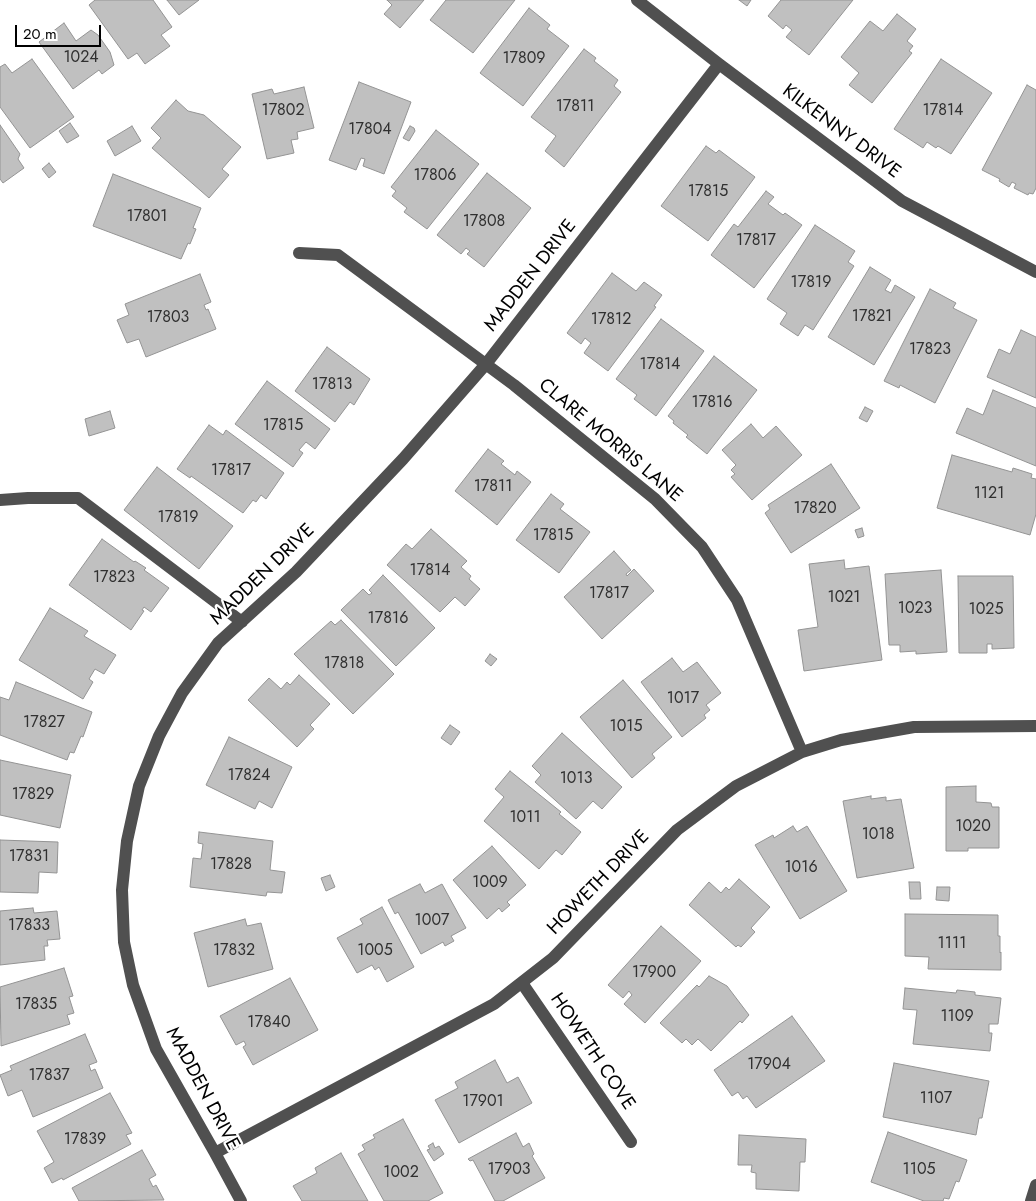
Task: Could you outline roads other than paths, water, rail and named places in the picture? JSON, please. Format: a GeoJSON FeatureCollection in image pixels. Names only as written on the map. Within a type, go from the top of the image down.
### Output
{"type":"FeatureCollection","features":[{"type":"Feature","properties":{"kind":"street","name":"KILKENNY DRIVE"},"geometry":{"type":"LineString","coordinates":[[637,0],[902,201],[1036,272]]}},
{"type":"Feature","properties":{"kind":"street","name":"MADDEN DRIVE"},"geometry":{"type":"LineString","coordinates":[[240,1201],[156,1049],[133,985],[124,942],[122,890],[126,841],[139,786],[158,736],[182,693],[218,643],[296,572],[403,459],[486,364],[719,64]]}},
{"type":"Feature","properties":{"kind":"street","name":"CLARE MORRIS LANE"},"geometry":{"type":"LineString","coordinates":[[299,253],[338,255],[486,364],[654,499],[702,547],[737,600],[802,752]]}},
{"type":"Feature","properties":{"kind":"street"},"geometry":{"type":"LineString","coordinates":[[0,500],[78,498],[242,622]]}},
{"type":"Feature","properties":{"kind":"street","name":"HOWETH DRIVE"},"geometry":{"type":"LineString","coordinates":[[215,1153],[494,1004],[553,958],[677,830],[736,786],[802,752],[841,740],[914,727],[1036,726]]}},
{"type":"Feature","properties":{"kind":"street","name":"HOWETH COVE"},"geometry":{"type":"LineString","coordinates":[[522,983],[631,1142]]}},
{"type":"Feature","properties":{"kind":"street"},"geometry":{"type":"LineString","coordinates":[[1031,1201],[1036,1185]]}}]}
